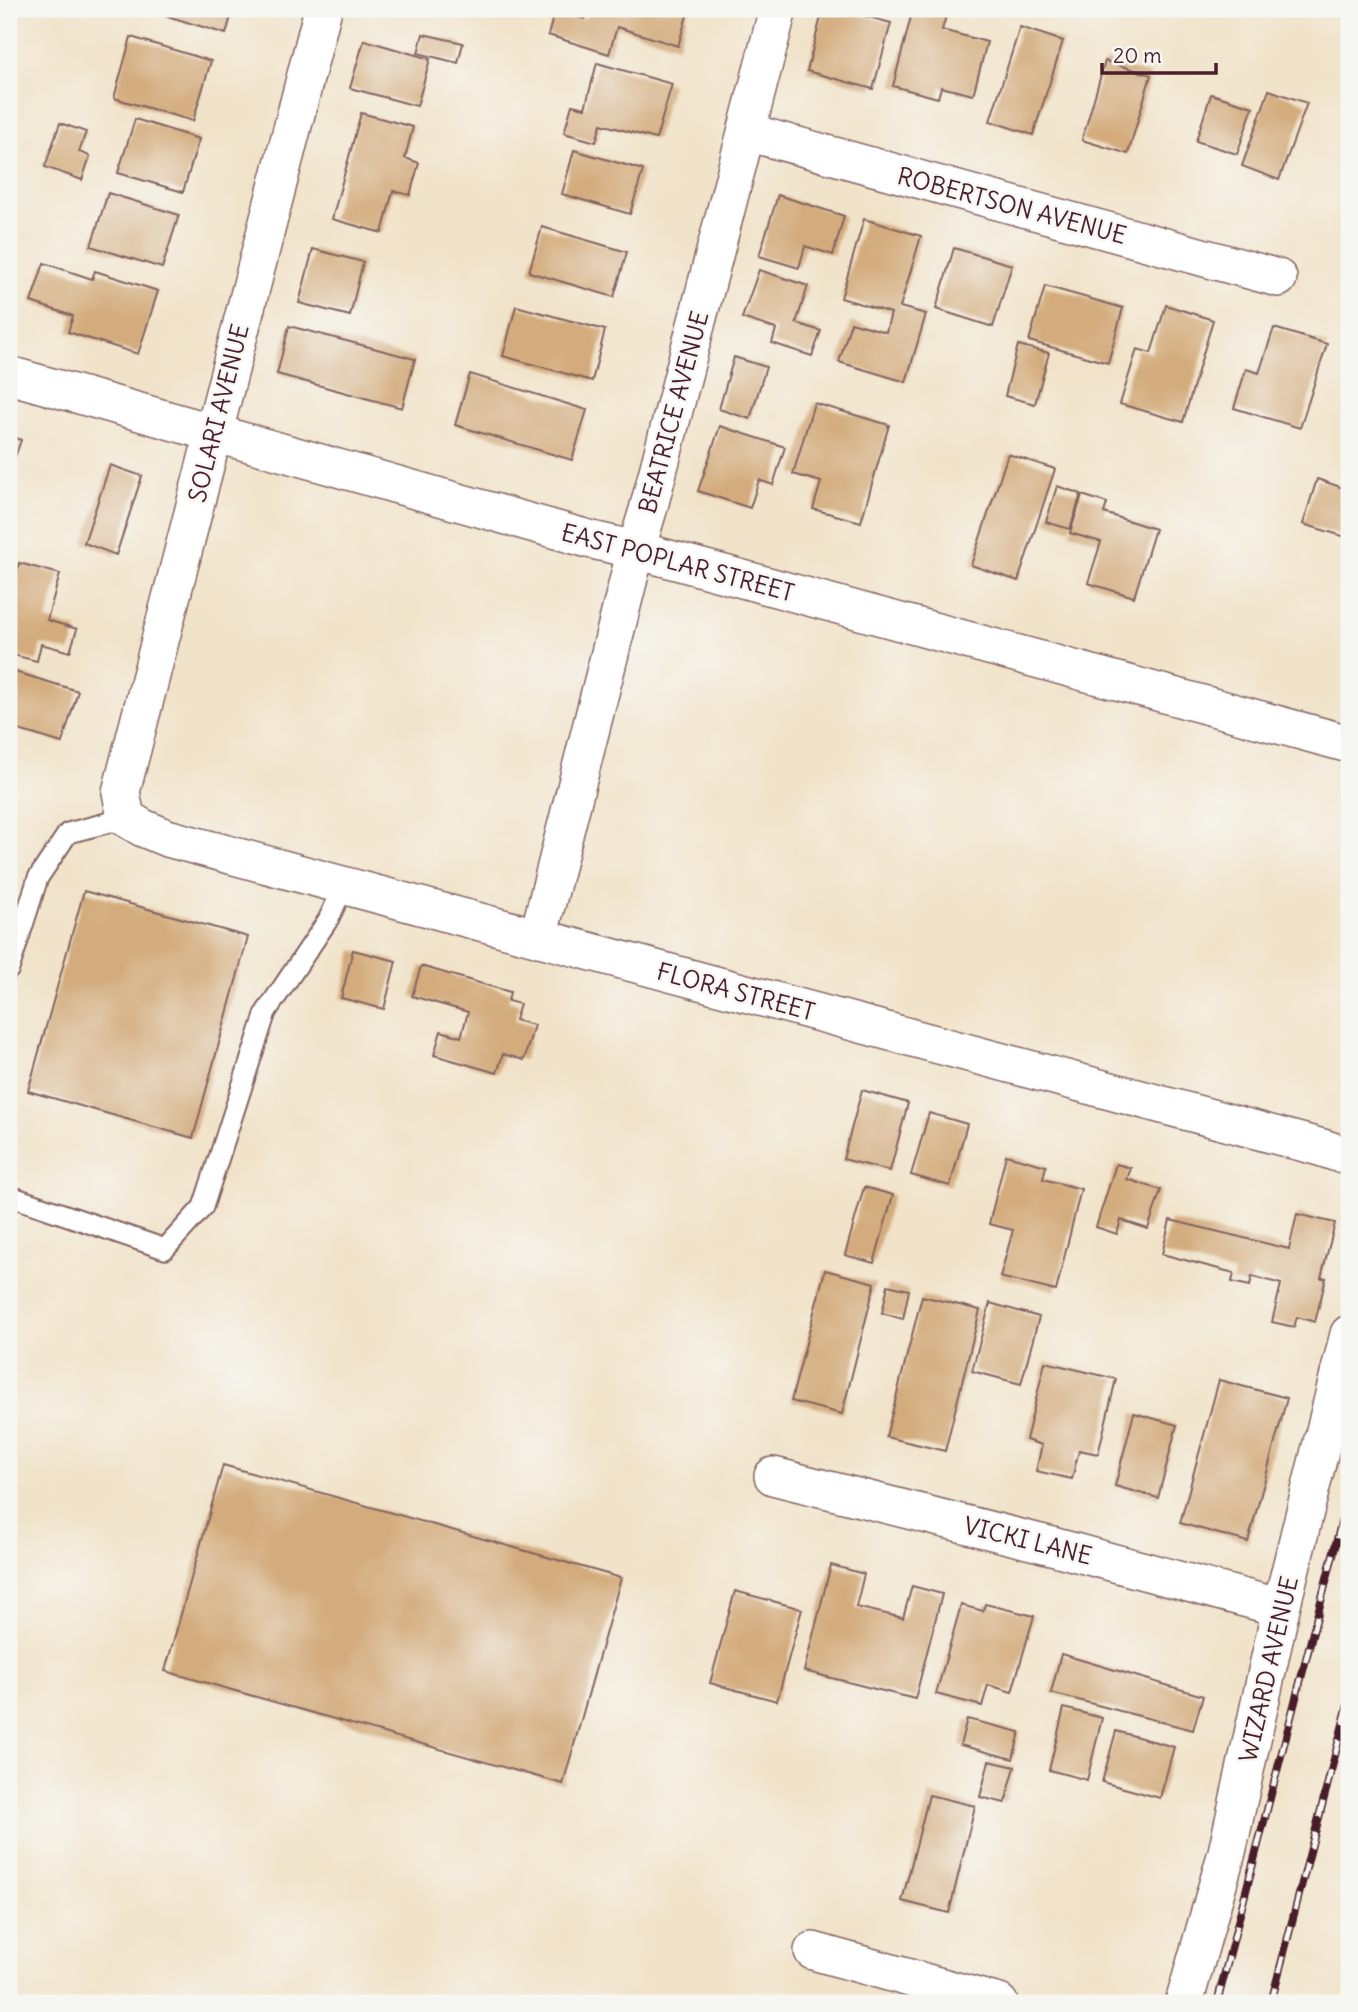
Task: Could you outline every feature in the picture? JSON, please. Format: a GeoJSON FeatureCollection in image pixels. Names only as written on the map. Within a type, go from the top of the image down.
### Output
{"type":"FeatureCollection","features":[{"type":"Feature","properties":{"kind":"street","name":"SOLARI AVENUE"},"geometry":{"type":"LineString","coordinates":[[126,818],[121,792],[323,9]]}},
{"type":"Feature","properties":{"kind":"street","name":"BEATRICE AVENUE"},"geometry":{"type":"LineString","coordinates":[[538,938],[636,550],[778,9]]}},
{"type":"Feature","properties":{"kind":"street","name":"ROBERTSON AVENUE"},"geometry":{"type":"LineString","coordinates":[[747,132],[1278,278]]}},
{"type":"Feature","properties":{"kind":"street","name":"EAST POPLAR STREET"},"geometry":{"type":"LineString","coordinates":[[9,375],[592,540],[1349,744]]}},
{"type":"Feature","properties":{"kind":"street","name":"FLORA STREET"},"geometry":{"type":"LineString","coordinates":[[126,818],[167,838],[1349,1157]]}},
{"type":"Feature","properties":{"kind":"street","name":"WIZARD AVENUE"},"geometry":{"type":"LineString","coordinates":[[1184,2003],[1227,1852],[1281,1608],[1349,1334]]}},
{"type":"Feature","properties":{"kind":"street","name":"VICKI LANE"},"geometry":{"type":"LineString","coordinates":[[773,1476],[1061,1548],[1281,1608]]}},
{"type":"Feature","properties":{"kind":"street"},"geometry":{"type":"LineString","coordinates":[[813,1951],[999,2003]]}},
{"type":"Feature","properties":{"kind":"lane"},"geometry":{"type":"LineString","coordinates":[[9,969],[38,878],[68,833],[126,818]]}},
{"type":"Feature","properties":{"kind":"lane"},"geometry":{"type":"LineString","coordinates":[[9,1194],[165,1249],[203,1207],[267,1012],[328,920],[344,886]]}},
{"type":"Feature","properties":{"kind":"building"},"geometry":{"type":"Polygon","coordinates":[[[166,9],[233,9],[226,34],[164,15],[166,9]]]}},
{"type":"Feature","properties":{"kind":"building"},"geometry":{"type":"Polygon","coordinates":[[[589,9],[689,9],[678,46],[617,27],[609,54],[548,35],[555,10],[585,19],[589,9]]]}},
{"type":"Feature","properties":{"kind":"building"},"geometry":{"type":"Polygon","coordinates":[[[823,9],[866,9],[865,16],[891,23],[873,89],[807,71],[823,9]]]}},
{"type":"Feature","properties":{"kind":"building"},"geometry":{"type":"Polygon","coordinates":[[[913,9],[948,9],[942,30],[987,42],[973,95],[941,87],[938,98],[893,86],[913,9]]]}},
{"type":"Feature","properties":{"kind":"building"},"geometry":{"type":"Polygon","coordinates":[[[1020,27],[1063,41],[1033,135],[990,121],[1020,27]]]}},
{"type":"Feature","properties":{"kind":"building"},"geometry":{"type":"Polygon","coordinates":[[[423,34],[463,43],[458,63],[418,53],[423,34]]]}},
{"type":"Feature","properties":{"kind":"building"},"geometry":{"type":"Polygon","coordinates":[[[131,37],[211,61],[193,121],[114,98],[131,37]]]}},
{"type":"Feature","properties":{"kind":"building"},"geometry":{"type":"Polygon","coordinates":[[[364,40],[430,59],[417,106],[350,88],[364,40]]]}},
{"type":"Feature","properties":{"kind":"building"},"geometry":{"type":"Polygon","coordinates":[[[1105,61],[1151,75],[1128,154],[1082,140],[1105,61]]]}},
{"type":"Feature","properties":{"kind":"building"},"geometry":{"type":"Polygon","coordinates":[[[597,63],[672,84],[656,139],[601,124],[596,142],[564,133],[572,105],[585,108],[597,63]]]}},
{"type":"Feature","properties":{"kind":"building"},"geometry":{"type":"Polygon","coordinates":[[[1269,90],[1307,103],[1279,180],[1242,166],[1269,90]]]}},
{"type":"Feature","properties":{"kind":"building"},"geometry":{"type":"Polygon","coordinates":[[[1211,94],[1253,107],[1237,154],[1196,141],[1211,94]]]}},
{"type":"Feature","properties":{"kind":"building"},"geometry":{"type":"Polygon","coordinates":[[[361,113],[413,127],[405,158],[419,163],[410,195],[393,191],[382,233],[332,219],[361,113]]]}},
{"type":"Feature","properties":{"kind":"building"},"geometry":{"type":"Polygon","coordinates":[[[135,119],[199,139],[183,192],[118,173],[135,119]]]}},
{"type":"Feature","properties":{"kind":"building"},"geometry":{"type":"Polygon","coordinates":[[[60,123],[86,132],[79,152],[90,156],[82,180],[45,167],[60,123]]]}},
{"type":"Feature","properties":{"kind":"building"},"geometry":{"type":"Polygon","coordinates":[[[574,150],[643,170],[630,214],[562,194],[574,150]]]}},
{"type":"Feature","properties":{"kind":"building"},"geometry":{"type":"Polygon","coordinates":[[[108,193],[179,215],[162,268],[91,246],[108,193]]]}},
{"type":"Feature","properties":{"kind":"building"},"geometry":{"type":"Polygon","coordinates":[[[778,195],[844,216],[833,255],[805,246],[799,268],[759,256],[778,195]]]}},
{"type":"Feature","properties":{"kind":"building"},"geometry":{"type":"Polygon","coordinates":[[[864,219],[921,236],[900,307],[926,314],[906,382],[839,362],[851,322],[886,332],[891,313],[841,298],[864,219]]]}},
{"type":"Feature","properties":{"kind":"building"},"geometry":{"type":"Polygon","coordinates":[[[542,227],[627,252],[614,297],[529,272],[542,227]]]}},
{"type":"Feature","properties":{"kind":"building"},"geometry":{"type":"Polygon","coordinates":[[[954,248],[1012,265],[993,327],[936,309],[954,248]]]}},
{"type":"Feature","properties":{"kind":"building"},"geometry":{"type":"Polygon","coordinates":[[[313,249],[363,262],[350,316],[299,303],[313,249]]]}},
{"type":"Feature","properties":{"kind":"building"},"geometry":{"type":"Polygon","coordinates":[[[44,263],[92,279],[95,271],[158,291],[138,354],[68,332],[73,316],[31,302],[44,263]]]}},
{"type":"Feature","properties":{"kind":"building"},"geometry":{"type":"Polygon","coordinates":[[[759,270],[808,286],[796,323],[821,331],[812,356],[772,343],[776,329],[742,318],[759,270]]]}},
{"type":"Feature","properties":{"kind":"building"},"geometry":{"type":"Polygon","coordinates":[[[1045,286],[1123,308],[1108,363],[1029,341],[1045,286]]]}},
{"type":"Feature","properties":{"kind":"building"},"geometry":{"type":"Polygon","coordinates":[[[1166,305],[1213,320],[1183,422],[1120,404],[1137,349],[1151,353],[1166,305]]]}},
{"type":"Feature","properties":{"kind":"building"},"geometry":{"type":"Polygon","coordinates":[[[516,306],[605,330],[592,381],[503,356],[516,306]]]}},
{"type":"Feature","properties":{"kind":"building"},"geometry":{"type":"Polygon","coordinates":[[[289,326],[415,359],[402,408],[277,374],[289,326]]]}},
{"type":"Feature","properties":{"kind":"building"},"geometry":{"type":"Polygon","coordinates":[[[1274,328],[1327,344],[1300,428],[1234,408],[1246,369],[1259,373],[1274,328]]]}},
{"type":"Feature","properties":{"kind":"building"},"geometry":{"type":"Polygon","coordinates":[[[1018,345],[1049,353],[1035,404],[1005,396],[1018,345]]]}},
{"type":"Feature","properties":{"kind":"building"},"geometry":{"type":"Polygon","coordinates":[[[734,357],[766,367],[750,419],[719,409],[734,357]]]}},
{"type":"Feature","properties":{"kind":"building"},"geometry":{"type":"Polygon","coordinates":[[[470,374],[587,410],[572,460],[455,425],[470,374]]]}},
{"type":"Feature","properties":{"kind":"building"},"geometry":{"type":"Polygon","coordinates":[[[814,403],[889,425],[861,522],[813,509],[821,482],[793,474],[814,403]]]}},
{"type":"Feature","properties":{"kind":"building"},"geometry":{"type":"Polygon","coordinates":[[[720,426],[785,447],[773,485],[759,480],[750,508],[698,491],[720,426]]]}},
{"type":"Feature","properties":{"kind":"building"},"geometry":{"type":"Polygon","coordinates":[[[9,436],[21,440],[9,474],[9,436]]]}},
{"type":"Feature","properties":{"kind":"building"},"geometry":{"type":"Polygon","coordinates":[[[1008,454],[1055,469],[1018,581],[971,565],[1008,454]]]}},
{"type":"Feature","properties":{"kind":"building"},"geometry":{"type":"Polygon","coordinates":[[[110,465],[142,476],[116,555],[84,543],[110,465]]]}},
{"type":"Feature","properties":{"kind":"building"},"geometry":{"type":"Polygon","coordinates":[[[1317,479],[1349,490],[1349,538],[1303,524],[1317,479]]]}},
{"type":"Feature","properties":{"kind":"building"},"geometry":{"type":"Polygon","coordinates":[[[1057,486],[1081,494],[1070,529],[1046,522],[1057,486]]]}},
{"type":"Feature","properties":{"kind":"building"},"geometry":{"type":"Polygon","coordinates":[[[1082,495],[1107,503],[1104,513],[1155,529],[1134,597],[1088,583],[1101,542],[1070,533],[1082,495]]]}},
{"type":"Feature","properties":{"kind":"building"},"geometry":{"type":"Polygon","coordinates":[[[19,563],[60,574],[47,620],[77,629],[70,652],[41,644],[37,661],[9,654],[9,599],[19,563]]]}},
{"type":"Feature","properties":{"kind":"building"},"geometry":{"type":"Polygon","coordinates":[[[9,670],[78,691],[62,743],[9,727],[9,670]]]}},
{"type":"Feature","properties":{"kind":"building"},"geometry":{"type":"Polygon","coordinates":[[[84,891],[248,937],[193,1138],[28,1091],[84,891]]]}},
{"type":"Feature","properties":{"kind":"building"},"geometry":{"type":"Polygon","coordinates":[[[353,950],[396,961],[384,1009],[341,998],[353,950]]]}},
{"type":"Feature","properties":{"kind":"building"},"geometry":{"type":"Polygon","coordinates":[[[421,966],[510,992],[508,1001],[520,1004],[515,1020],[534,1025],[524,1060],[503,1054],[497,1073],[434,1055],[441,1031],[461,1037],[468,1012],[412,996],[421,966]]]}},
{"type":"Feature","properties":{"kind":"building"},"geometry":{"type":"Polygon","coordinates":[[[862,1090],[908,1103],[890,1171],[843,1159],[862,1090]]]}},
{"type":"Feature","properties":{"kind":"building"},"geometry":{"type":"Polygon","coordinates":[[[929,1113],[967,1124],[950,1186],[911,1175],[929,1113]]]}},
{"type":"Feature","properties":{"kind":"building"},"geometry":{"type":"Polygon","coordinates":[[[1006,1155],[1046,1166],[1043,1179],[1081,1189],[1056,1291],[1000,1277],[1013,1230],[989,1224],[1006,1155]]]}},
{"type":"Feature","properties":{"kind":"building"},"geometry":{"type":"Polygon","coordinates":[[[1116,1164],[1131,1168],[1127,1179],[1161,1190],[1148,1229],[1121,1220],[1117,1234],[1096,1227],[1116,1164]]]}},
{"type":"Feature","properties":{"kind":"building"},"geometry":{"type":"Polygon","coordinates":[[[864,1187],[893,1195],[874,1263],[845,1255],[864,1187]]]}},
{"type":"Feature","properties":{"kind":"building"},"geometry":{"type":"Polygon","coordinates":[[[1297,1214],[1335,1223],[1321,1278],[1326,1278],[1315,1322],[1297,1317],[1294,1327],[1272,1322],[1281,1284],[1252,1276],[1250,1286],[1232,1282],[1234,1273],[1162,1254],[1170,1220],[1289,1249],[1297,1214]]]}},
{"type":"Feature","properties":{"kind":"building"},"geometry":{"type":"Polygon","coordinates":[[[825,1270],[875,1283],[842,1414],[791,1401],[825,1270]]]}},
{"type":"Feature","properties":{"kind":"building"},"geometry":{"type":"Polygon","coordinates":[[[888,1285],[909,1290],[903,1319],[882,1313],[888,1285]]]}},
{"type":"Feature","properties":{"kind":"building"},"geometry":{"type":"Polygon","coordinates":[[[922,1296],[980,1310],[945,1451],[886,1437],[922,1296]]]}},
{"type":"Feature","properties":{"kind":"building"},"geometry":{"type":"Polygon","coordinates":[[[990,1303],[1039,1317],[1021,1384],[972,1371],[990,1303]]]}},
{"type":"Feature","properties":{"kind":"building"},"geometry":{"type":"Polygon","coordinates":[[[1045,1362],[1116,1379],[1098,1454],[1079,1450],[1072,1479],[1036,1471],[1042,1445],[1026,1440],[1045,1362]]]}},
{"type":"Feature","properties":{"kind":"building"},"geometry":{"type":"Polygon","coordinates":[[[1219,1380],[1287,1398],[1248,1542],[1180,1523],[1219,1380]]]}},
{"type":"Feature","properties":{"kind":"building"},"geometry":{"type":"Polygon","coordinates":[[[1134,1413],[1177,1425],[1158,1498],[1115,1486],[1134,1413]]]}},
{"type":"Feature","properties":{"kind":"building"},"geometry":{"type":"Polygon","coordinates":[[[223,1465],[621,1578],[563,1784],[165,1671],[223,1465]]]}},
{"type":"Feature","properties":{"kind":"building"},"geometry":{"type":"Polygon","coordinates":[[[831,1565],[864,1574],[856,1607],[903,1618],[912,1586],[942,1594],[915,1699],[804,1671],[831,1565]]]}},
{"type":"Feature","properties":{"kind":"building"},"geometry":{"type":"Polygon","coordinates":[[[735,1591],[802,1609],[777,1701],[710,1683],[735,1591]]]}},
{"type":"Feature","properties":{"kind":"building"},"geometry":{"type":"Polygon","coordinates":[[[985,1604],[1034,1616],[1012,1692],[988,1685],[982,1706],[936,1694],[961,1605],[983,1611],[985,1604]]]}},
{"type":"Feature","properties":{"kind":"building"},"geometry":{"type":"Polygon","coordinates":[[[1061,1654],[1203,1696],[1193,1730],[1051,1693],[1061,1654]]]}},
{"type":"Feature","properties":{"kind":"building"},"geometry":{"type":"Polygon","coordinates":[[[1064,1708],[1102,1718],[1087,1780],[1049,1770],[1064,1708]]]}},
{"type":"Feature","properties":{"kind":"building"},"geometry":{"type":"Polygon","coordinates":[[[967,1719],[1020,1732],[1013,1759],[960,1745],[967,1719]]]}},
{"type":"Feature","properties":{"kind":"building"},"geometry":{"type":"Polygon","coordinates":[[[1116,1731],[1174,1747],[1160,1798],[1102,1782],[1116,1731]]]}},
{"type":"Feature","properties":{"kind":"building"},"geometry":{"type":"Polygon","coordinates":[[[989,1761],[1015,1767],[1005,1803],[980,1797],[989,1761]]]}},
{"type":"Feature","properties":{"kind":"building"},"geometry":{"type":"Polygon","coordinates":[[[929,1795],[975,1806],[949,1913],[902,1901],[929,1795]]]}},
{"type":"Feature","properties":{"kind":"railway"},"geometry":{"type":"LineString","coordinates":[[1217,2003],[1349,1493]]}},
{"type":"Feature","properties":{"kind":"railway"},"geometry":{"type":"LineString","coordinates":[[1271,2003],[1349,1701]]}}]}
